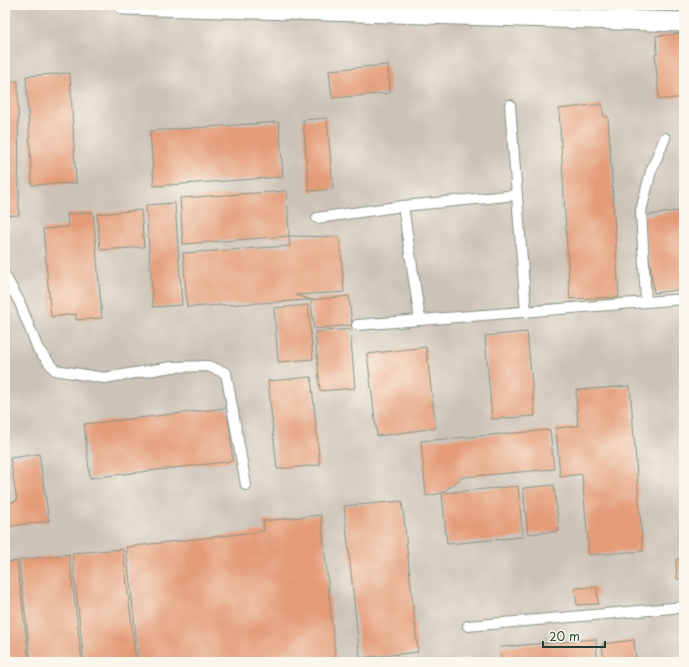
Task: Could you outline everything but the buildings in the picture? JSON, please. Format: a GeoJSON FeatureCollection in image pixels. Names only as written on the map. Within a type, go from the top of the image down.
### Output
{"type":"FeatureCollection","features":[{"type":"Feature","properties":{"kind":"street"},"geometry":{"type":"LineString","coordinates":[[124,5],[684,22]]}},
{"type":"Feature","properties":{"kind":"lane"},"geometry":{"type":"LineString","coordinates":[[510,105],[526,312]]}},
{"type":"Feature","properties":{"kind":"lane"},"geometry":{"type":"LineString","coordinates":[[646,302],[641,211],[651,170],[665,138]]}},
{"type":"Feature","properties":{"kind":"lane"},"geometry":{"type":"LineString","coordinates":[[317,218],[403,206],[517,195]]}},
{"type":"Feature","properties":{"kind":"lane"},"geometry":{"type":"LineString","coordinates":[[403,206],[420,320]]}},
{"type":"Feature","properties":{"kind":"lane"},"geometry":{"type":"LineString","coordinates":[[5,276],[19,301],[38,349],[55,370],[104,378],[172,367],[208,366],[226,373],[246,485]]}},
{"type":"Feature","properties":{"kind":"lane"},"geometry":{"type":"LineString","coordinates":[[357,325],[684,299]]}},
{"type":"Feature","properties":{"kind":"lane"},"geometry":{"type":"LineString","coordinates":[[468,626],[684,608]]}},
{"type":"Feature","properties":{"kind":"shaded area"},"geometry":{"type":"Polygon","coordinates":[[[5,5],[684,5],[684,662],[475,662],[470,659],[446,662],[5,662],[5,5]]]}}]}
